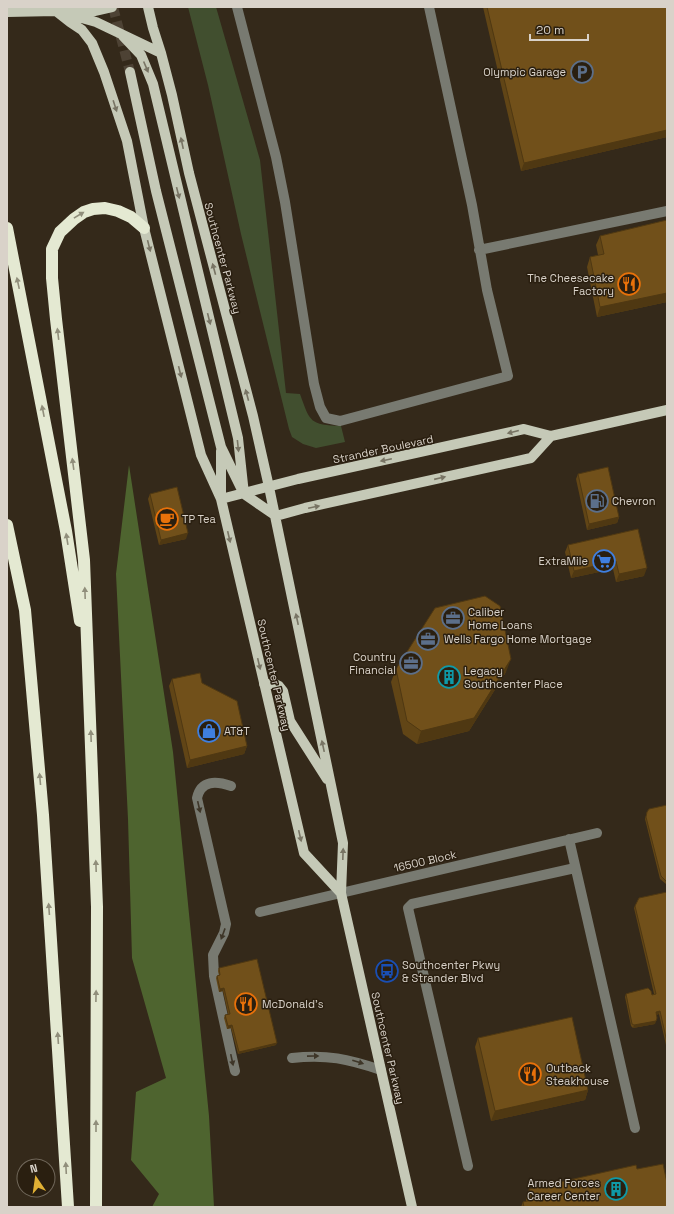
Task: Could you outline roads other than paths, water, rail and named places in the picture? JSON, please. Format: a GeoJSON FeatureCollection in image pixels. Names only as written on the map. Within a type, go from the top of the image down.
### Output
{"type":"FeatureCollection","features":[{"type":"Feature","properties":{"kind":"highway"},"geometry":{"type":"LineString","coordinates":[[96,1207],[97,907],[84,560],[80,511],[70,447],[54,298],[52,250],[60,232],[74,218],[93,209],[105,208],[118,211],[131,217],[144,228]]}},
{"type":"Feature","properties":{"kind":"highway"},"geometry":{"type":"LineString","coordinates":[[7,228],[66,531],[88,674]]}},
{"type":"Feature","properties":{"kind":"highway"},"geometry":{"type":"LineString","coordinates":[[7,525],[26,610],[43,815],[68,1207]]}},
{"type":"Feature","properties":{"kind":"main road"},"geometry":{"type":"LineString","coordinates":[[7,12],[35,9],[90,12],[112,7]]}},
{"type":"Feature","properties":{"kind":"main road","name":"Southcenter Parkway"},"geometry":{"type":"LineString","coordinates":[[148,7],[172,95],[189,173],[252,416],[276,516],[343,843],[341,893],[412,1207]]}},
{"type":"Feature","properties":{"kind":"main road"},"geometry":{"type":"LineString","coordinates":[[56,11],[96,22],[161,53]]}},
{"type":"Feature","properties":{"kind":"main road"},"geometry":{"type":"LineString","coordinates":[[56,11],[82,30],[97,52],[127,141],[144,228],[201,455],[221,499]]}},
{"type":"Feature","properties":{"kind":"main road"},"geometry":{"type":"LineString","coordinates":[[123,36],[141,56],[153,84],[161,123],[238,438],[244,494]]}},
{"type":"Feature","properties":{"kind":"main road","name":"Southcenter Parkway"},"geometry":{"type":"LineString","coordinates":[[130,72],[156,191],[221,447],[244,494],[276,516]]}},
{"type":"Feature","properties":{"kind":"main road","name":"Strander Boulevard"},"geometry":{"type":"LineString","coordinates":[[221,499],[524,429],[551,436],[667,410]]}},
{"type":"Feature","properties":{"kind":"main road"},"geometry":{"type":"LineString","coordinates":[[276,516],[305,508],[530,458],[551,436]]}},
{"type":"Feature","properties":{"kind":"main road","name":"Southcenter Parkway"},"geometry":{"type":"LineString","coordinates":[[221,447],[221,499],[304,853],[341,893]]}},
{"type":"Feature","properties":{"kind":"main road"},"geometry":{"type":"LineString","coordinates":[[264,684],[274,684],[279,686],[283,691],[290,721],[331,784]]}},
{"type":"Feature","properties":{"kind":"lane"},"geometry":{"type":"LineString","coordinates":[[237,7],[276,157],[285,202],[314,384],[320,407],[326,418],[340,421],[508,376],[487,290],[472,205],[429,7]]}},
{"type":"Feature","properties":{"kind":"lane"},"geometry":{"type":"LineString","coordinates":[[479,250],[667,211]]}},
{"type":"Feature","properties":{"kind":"lane"},"geometry":{"type":"LineString","coordinates":[[231,786],[220,782],[203,786],[199,790],[197,798],[226,924],[224,933],[213,955],[214,976],[235,1071]]}},
{"type":"Feature","properties":{"kind":"lane","name":"16500 Block"},"geometry":{"type":"LineString","coordinates":[[260,912],[597,833]]}},
{"type":"Feature","properties":{"kind":"lane"},"geometry":{"type":"LineString","coordinates":[[569,839],[635,1128]]}},
{"type":"Feature","properties":{"kind":"lane"},"geometry":{"type":"LineString","coordinates":[[468,1166],[408,908],[412,904],[575,868]]}},
{"type":"Feature","properties":{"kind":"lane"},"geometry":{"type":"LineString","coordinates":[[292,1058],[325,1056],[349,1060],[381,1070]]}},
{"type":"Feature","properties":{"kind":"tunnel"},"geometry":{"type":"LineString","coordinates":[[113,7],[130,72]]}},
{"type":"Feature","properties":{"kind":"place","name":"Olympic Garage"},"geometry":{"type":"Point","coordinates":[582,72]}},
{"type":"Feature","properties":{"kind":"place","name":"The Cheesecake Factory"},"geometry":{"type":"Point","coordinates":[629,284]}},
{"type":"Feature","properties":{"kind":"place","name":"Chevron"},"geometry":{"type":"Point","coordinates":[597,501]}},
{"type":"Feature","properties":{"kind":"place","name":"TP Tea"},"geometry":{"type":"Point","coordinates":[167,519]}},
{"type":"Feature","properties":{"kind":"place","name":"ExtraMile"},"geometry":{"type":"Point","coordinates":[604,561]}},
{"type":"Feature","properties":{"kind":"place","name":"Caliber Home Loans"},"geometry":{"type":"Point","coordinates":[453,618]}},
{"type":"Feature","properties":{"kind":"place","name":"Wells Fargo Home Mortgage"},"geometry":{"type":"Point","coordinates":[428,639]}},
{"type":"Feature","properties":{"kind":"place","name":"Country Financial"},"geometry":{"type":"Point","coordinates":[411,663]}},
{"type":"Feature","properties":{"kind":"place","name":"Legacy Southcenter Place"},"geometry":{"type":"Point","coordinates":[449,677]}},
{"type":"Feature","properties":{"kind":"place","name":"AT&T"},"geometry":{"type":"Point","coordinates":[209,731]}},
{"type":"Feature","properties":{"kind":"place","name":"Southcenter Pkwy & Strander Blvd"},"geometry":{"type":"Point","coordinates":[387,971]}},
{"type":"Feature","properties":{"kind":"place","name":"McDonald's"},"geometry":{"type":"Point","coordinates":[246,1004]}},
{"type":"Feature","properties":{"kind":"place","name":"Outback Steakhouse"},"geometry":{"type":"Point","coordinates":[530,1074]}},
{"type":"Feature","properties":{"kind":"place","name":"Armed Forces Career Center"},"geometry":{"type":"Point","coordinates":[616,1189]}}]}
